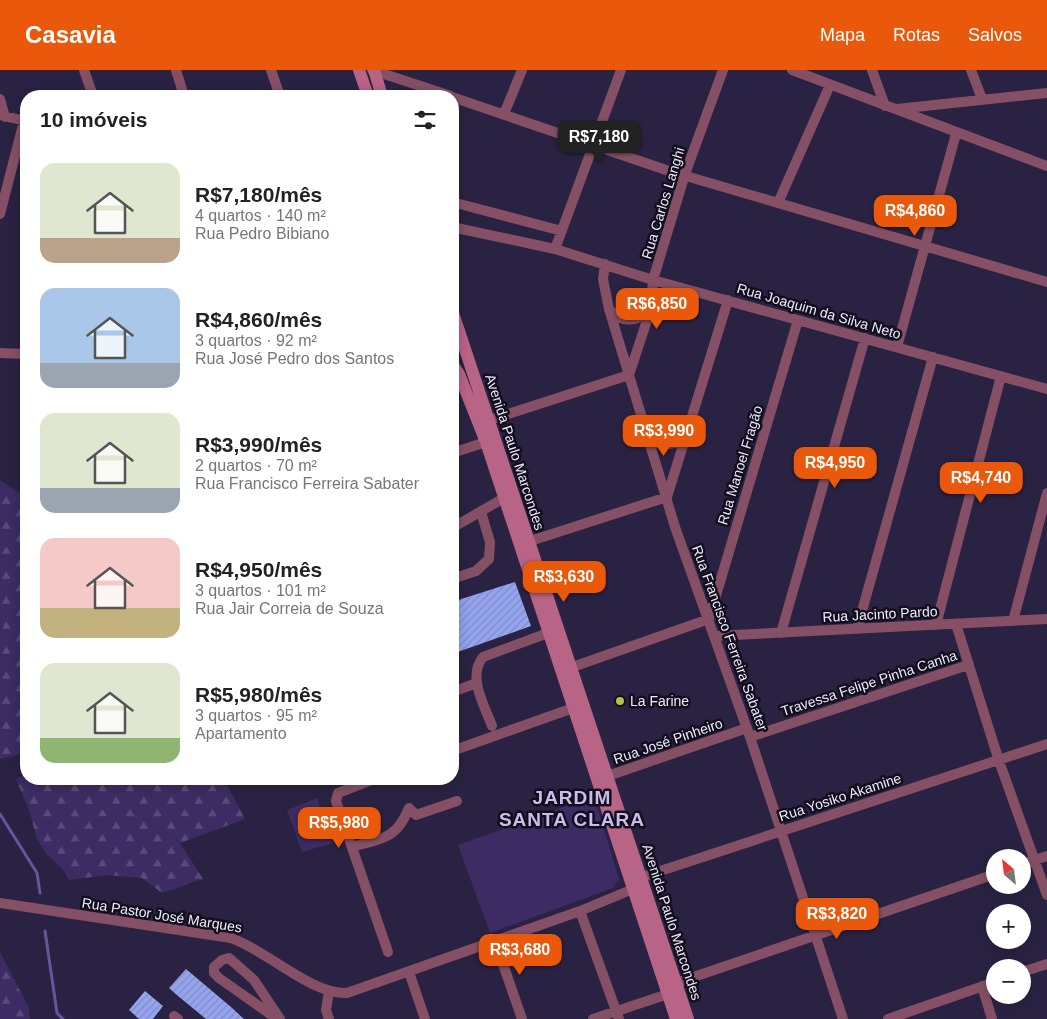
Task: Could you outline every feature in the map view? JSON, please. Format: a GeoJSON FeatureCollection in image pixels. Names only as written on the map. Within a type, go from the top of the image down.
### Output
{"type":"FeatureCollection","features":[{"type":"Feature","properties":{"kind":"street"},"geometry":{"type":"LineString","coordinates":[[84,70],[90,90]]}},
{"type":"Feature","properties":{"kind":"street"},"geometry":{"type":"LineString","coordinates":[[176,70],[182,90]]}},
{"type":"Feature","properties":{"kind":"street"},"geometry":{"type":"LineString","coordinates":[[271,70],[278,90]]}},
{"type":"Feature","properties":{"kind":"street"},"geometry":{"type":"LineString","coordinates":[[359,70],[366,90]]}},
{"type":"Feature","properties":{"kind":"street"},"geometry":{"type":"LineString","coordinates":[[373,70],[380,90]]}},
{"type":"Feature","properties":{"kind":"street"},"geometry":{"type":"LineString","coordinates":[[373,70],[434,90]]}},
{"type":"Feature","properties":{"kind":"street"},"geometry":{"type":"LineString","coordinates":[[504,114],[522,70]]}},
{"type":"Feature","properties":{"kind":"street"},"geometry":{"type":"LineString","coordinates":[[556,249],[592,144],[621,70]]}},
{"type":"Feature","properties":{"kind":"street","name":"Rua Carlos Langhi"},"geometry":{"type":"LineString","coordinates":[[629,375],[651,308],[653,280],[684,174],[723,70]]}},
{"type":"Feature","properties":{"kind":"street"},"geometry":{"type":"LineString","coordinates":[[792,70],[956,134],[1047,166]]}},
{"type":"Feature","properties":{"kind":"street"},"geometry":{"type":"LineString","coordinates":[[872,70],[889,108]]}},
{"type":"Feature","properties":{"kind":"street"},"geometry":{"type":"LineString","coordinates":[[971,70],[982,99]]}},
{"type":"Feature","properties":{"kind":"street"},"geometry":{"type":"LineString","coordinates":[[778,203],[830,85]]}},
{"type":"Feature","properties":{"kind":"street"},"geometry":{"type":"LineString","coordinates":[[889,108],[1047,93]]}},
{"type":"Feature","properties":{"kind":"street"},"geometry":{"type":"LineString","coordinates":[[459,98],[684,174],[1047,282]]}},
{"type":"Feature","properties":{"kind":"street"},"geometry":{"type":"LineString","coordinates":[[0,99],[3,116],[20,120]]}},
{"type":"Feature","properties":{"kind":"street"},"geometry":{"type":"LineString","coordinates":[[897,347],[956,134]]}},
{"type":"Feature","properties":{"kind":"street"},"geometry":{"type":"LineString","coordinates":[[0,209],[20,139]]}},
{"type":"Feature","properties":{"kind":"street"},"geometry":{"type":"LineString","coordinates":[[459,204],[562,230]]}},
{"type":"Feature","properties":{"kind":"street","name":"Rua Joaquim da Silva Neto"},"geometry":{"type":"LineString","coordinates":[[459,228],[556,249],[653,280],[1047,389]]}},
{"type":"Feature","properties":{"kind":"street","name":"Rua Francisco Ferreira Sabater"},"geometry":{"type":"LineString","coordinates":[[605,264],[602,279],[609,309],[666,497],[749,732],[843,1019]]}},
{"type":"Feature","properties":{"kind":"street"},"geometry":{"type":"LineString","coordinates":[[524,543],[666,497],[728,300]]}},
{"type":"Feature","properties":{"kind":"street"},"geometry":{"type":"LineString","coordinates":[[609,309],[618,318],[626,320],[643,316],[651,308]]}},
{"type":"Feature","properties":{"kind":"street","name":"Rua Manoel Fragão"},"geometry":{"type":"LineString","coordinates":[[709,619],[798,320]]}},
{"type":"Feature","properties":{"kind":"street"},"geometry":{"type":"LineString","coordinates":[[781,633],[865,338]]}},
{"type":"Feature","properties":{"kind":"street","name":"Avenida Paulo Marcondes"},"geometry":{"type":"LineString","coordinates":[[459,360],[464,357],[460,339]]}},
{"type":"Feature","properties":{"kind":"street","name":"Avenida Paulo Marcondes"},"geometry":{"type":"LineString","coordinates":[[460,339],[489,420],[548,633],[566,669],[574,708],[642,878],[688,1019]]}},
{"type":"Feature","properties":{"kind":"street"},"geometry":{"type":"LineString","coordinates":[[0,352],[20,354]]}},
{"type":"Feature","properties":{"kind":"street"},"geometry":{"type":"LineString","coordinates":[[857,629],[934,357]]}},
{"type":"Feature","properties":{"kind":"street","name":"Avenida Paulo Marcondes"},"geometry":{"type":"LineString","coordinates":[[459,374],[486,442],[504,498],[524,543],[602,778],[633,889],[676,1019]]}},
{"type":"Feature","properties":{"kind":"street"},"geometry":{"type":"LineString","coordinates":[[489,420],[629,375]]}},
{"type":"Feature","properties":{"kind":"street"},"geometry":{"type":"LineString","coordinates":[[936,625],[1001,376]]}},
{"type":"Feature","properties":{"kind":"street"},"geometry":{"type":"LineString","coordinates":[[648,438],[658,444],[665,445],[683,440]]}},
{"type":"Feature","properties":{"kind":"street"},"geometry":{"type":"LineString","coordinates":[[459,451],[486,442]]}},
{"type":"Feature","properties":{"kind":"street"},"geometry":{"type":"LineString","coordinates":[[1013,621],[1047,493]]}},
{"type":"Feature","properties":{"kind":"street"},"geometry":{"type":"LineString","coordinates":[[459,524],[504,498]]}},
{"type":"Feature","properties":{"kind":"street"},"geometry":{"type":"LineString","coordinates":[[459,577],[476,570],[489,560],[490,542],[481,512]]}},
{"type":"Feature","properties":{"kind":"street"},"geometry":{"type":"LineString","coordinates":[[566,669],[709,619]]}},
{"type":"Feature","properties":{"kind":"street","name":"Rua Jacinto Pardo"},"geometry":{"type":"LineString","coordinates":[[714,636],[1047,619]]}},
{"type":"Feature","properties":{"kind":"street"},"geometry":{"type":"LineString","coordinates":[[956,624],[998,761],[1047,895]]}},
{"type":"Feature","properties":{"kind":"street"},"geometry":{"type":"LineString","coordinates":[[492,726],[475,673],[483,657],[548,633]]}},
{"type":"Feature","properties":{"kind":"street","name":"Travessa Felipe Pinha Canha"},"geometry":{"type":"LineString","coordinates":[[749,732],[968,665]]}},
{"type":"Feature","properties":{"kind":"street"},"geometry":{"type":"LineString","coordinates":[[459,689],[477,683]]}},
{"type":"Feature","properties":{"kind":"street"},"geometry":{"type":"LineString","coordinates":[[459,749],[574,708]]}},
{"type":"Feature","properties":{"kind":"street","name":"Rua José Pinheiro"},"geometry":{"type":"LineString","coordinates":[[602,778],[749,732]]}},
{"type":"Feature","properties":{"kind":"street","name":"Rua Yosiko Akamine"},"geometry":{"type":"LineString","coordinates":[[642,878],[781,830],[1047,744]]}},
{"type":"Feature","properties":{"kind":"street"},"geometry":{"type":"LineString","coordinates":[[359,785],[338,793],[336,801],[388,952]]}},
{"type":"Feature","properties":{"kind":"street"},"geometry":{"type":"LineString","coordinates":[[352,847],[392,835],[404,820],[409,808],[416,816],[458,801]]}},
{"type":"Feature","properties":{"kind":"street"},"geometry":{"type":"LineString","coordinates":[[1031,861],[1047,856]]}},
{"type":"Feature","properties":{"kind":"street"},"geometry":{"type":"LineString","coordinates":[[593,1019],[618,1015],[668,994],[676,983],[986,877]]}},
{"type":"Feature","properties":{"kind":"street"},"geometry":{"type":"LineString","coordinates":[[329,1019],[326,1010],[329,992],[347,993],[580,911],[633,889],[642,878]]}},
{"type":"Feature","properties":{"kind":"street","name":"Rua Pastor José Marques"},"geometry":{"type":"LineString","coordinates":[[0,903],[231,938],[248,944],[329,992]]}},
{"type":"Feature","properties":{"kind":"street"},"geometry":{"type":"LineString","coordinates":[[580,911],[618,1015]]}},
{"type":"Feature","properties":{"kind":"street"},"geometry":{"type":"LineString","coordinates":[[495,941],[522,1019]]}},
{"type":"Feature","properties":{"kind":"street"},"geometry":{"type":"LineString","coordinates":[[229,958],[247,972],[279,1019],[219,978],[214,973],[214,967],[222,960],[229,958]]}},
{"type":"Feature","properties":{"kind":"street"},"geometry":{"type":"LineString","coordinates":[[1031,969],[1047,964]]}},
{"type":"Feature","properties":{"kind":"street"},"geometry":{"type":"LineString","coordinates":[[409,972],[425,1019]]}},
{"type":"Feature","properties":{"kind":"street"},"geometry":{"type":"LineString","coordinates":[[888,1019],[986,985]]}},
{"type":"Feature","properties":{"kind":"street"},"geometry":{"type":"LineString","coordinates":[[982,986],[992,1019]]}},
{"type":"Feature","properties":{"kind":"green space"},"geometry":{"type":"Polygon","coordinates":[[[0,480],[20,494],[20,754],[0,759],[0,480]]]}},
{"type":"Feature","properties":{"kind":"green space"},"geometry":{"type":"Polygon","coordinates":[[[20,777],[20,785],[227,785],[245,819],[180,843],[203,879],[162,893],[142,878],[107,875],[69,880],[62,868],[47,855],[37,839],[29,810],[16,779],[20,777]]]}},
{"type":"Feature","properties":{"kind":"green space"},"geometry":{"type":"Polygon","coordinates":[[[594,796],[619,879],[613,888],[490,933],[458,845],[594,796]]]}},
{"type":"Feature","properties":{"kind":"green space"},"geometry":{"type":"Polygon","coordinates":[[[317,798],[333,843],[302,852],[287,810],[317,798]]]}},
{"type":"Feature","properties":{"kind":"green space"},"geometry":{"type":"Polygon","coordinates":[[[0,952],[29,1008],[30,1019],[0,1019],[0,952]]]}},
{"type":"Feature","properties":{"kind":"building"},"geometry":{"type":"Polygon","coordinates":[[[515,582],[531,626],[459,652],[459,600],[515,582]]]}},
{"type":"Feature","properties":{"kind":"building"},"geometry":{"type":"Polygon","coordinates":[[[186,969],[244,1019],[206,1019],[178,996],[169,988],[186,969]]]}},
{"type":"Feature","properties":{"kind":"building"},"geometry":{"type":"Polygon","coordinates":[[[145,991],[163,1006],[153,1019],[139,1019],[129,1010],[145,991]]]}},
{"type":"Feature","properties":{"kind":"waterway"},"geometry":{"type":"LineString","coordinates":[[0,814],[37,873],[40,893]]}},
{"type":"Feature","properties":{"kind":"waterway"},"geometry":{"type":"LineString","coordinates":[[45,931],[57,1013],[63,1019]]}},
{"type":"Feature","properties":{"kind":"place","name":"La Farine"},"geometry":{"type":"Point","coordinates":[620,701]}},
{"type":"Feature","properties":{"kind":"district","name":"JARDIM SANTA CLARA"},"geometry":{"type":"Point","coordinates":[572,808]}}]}
